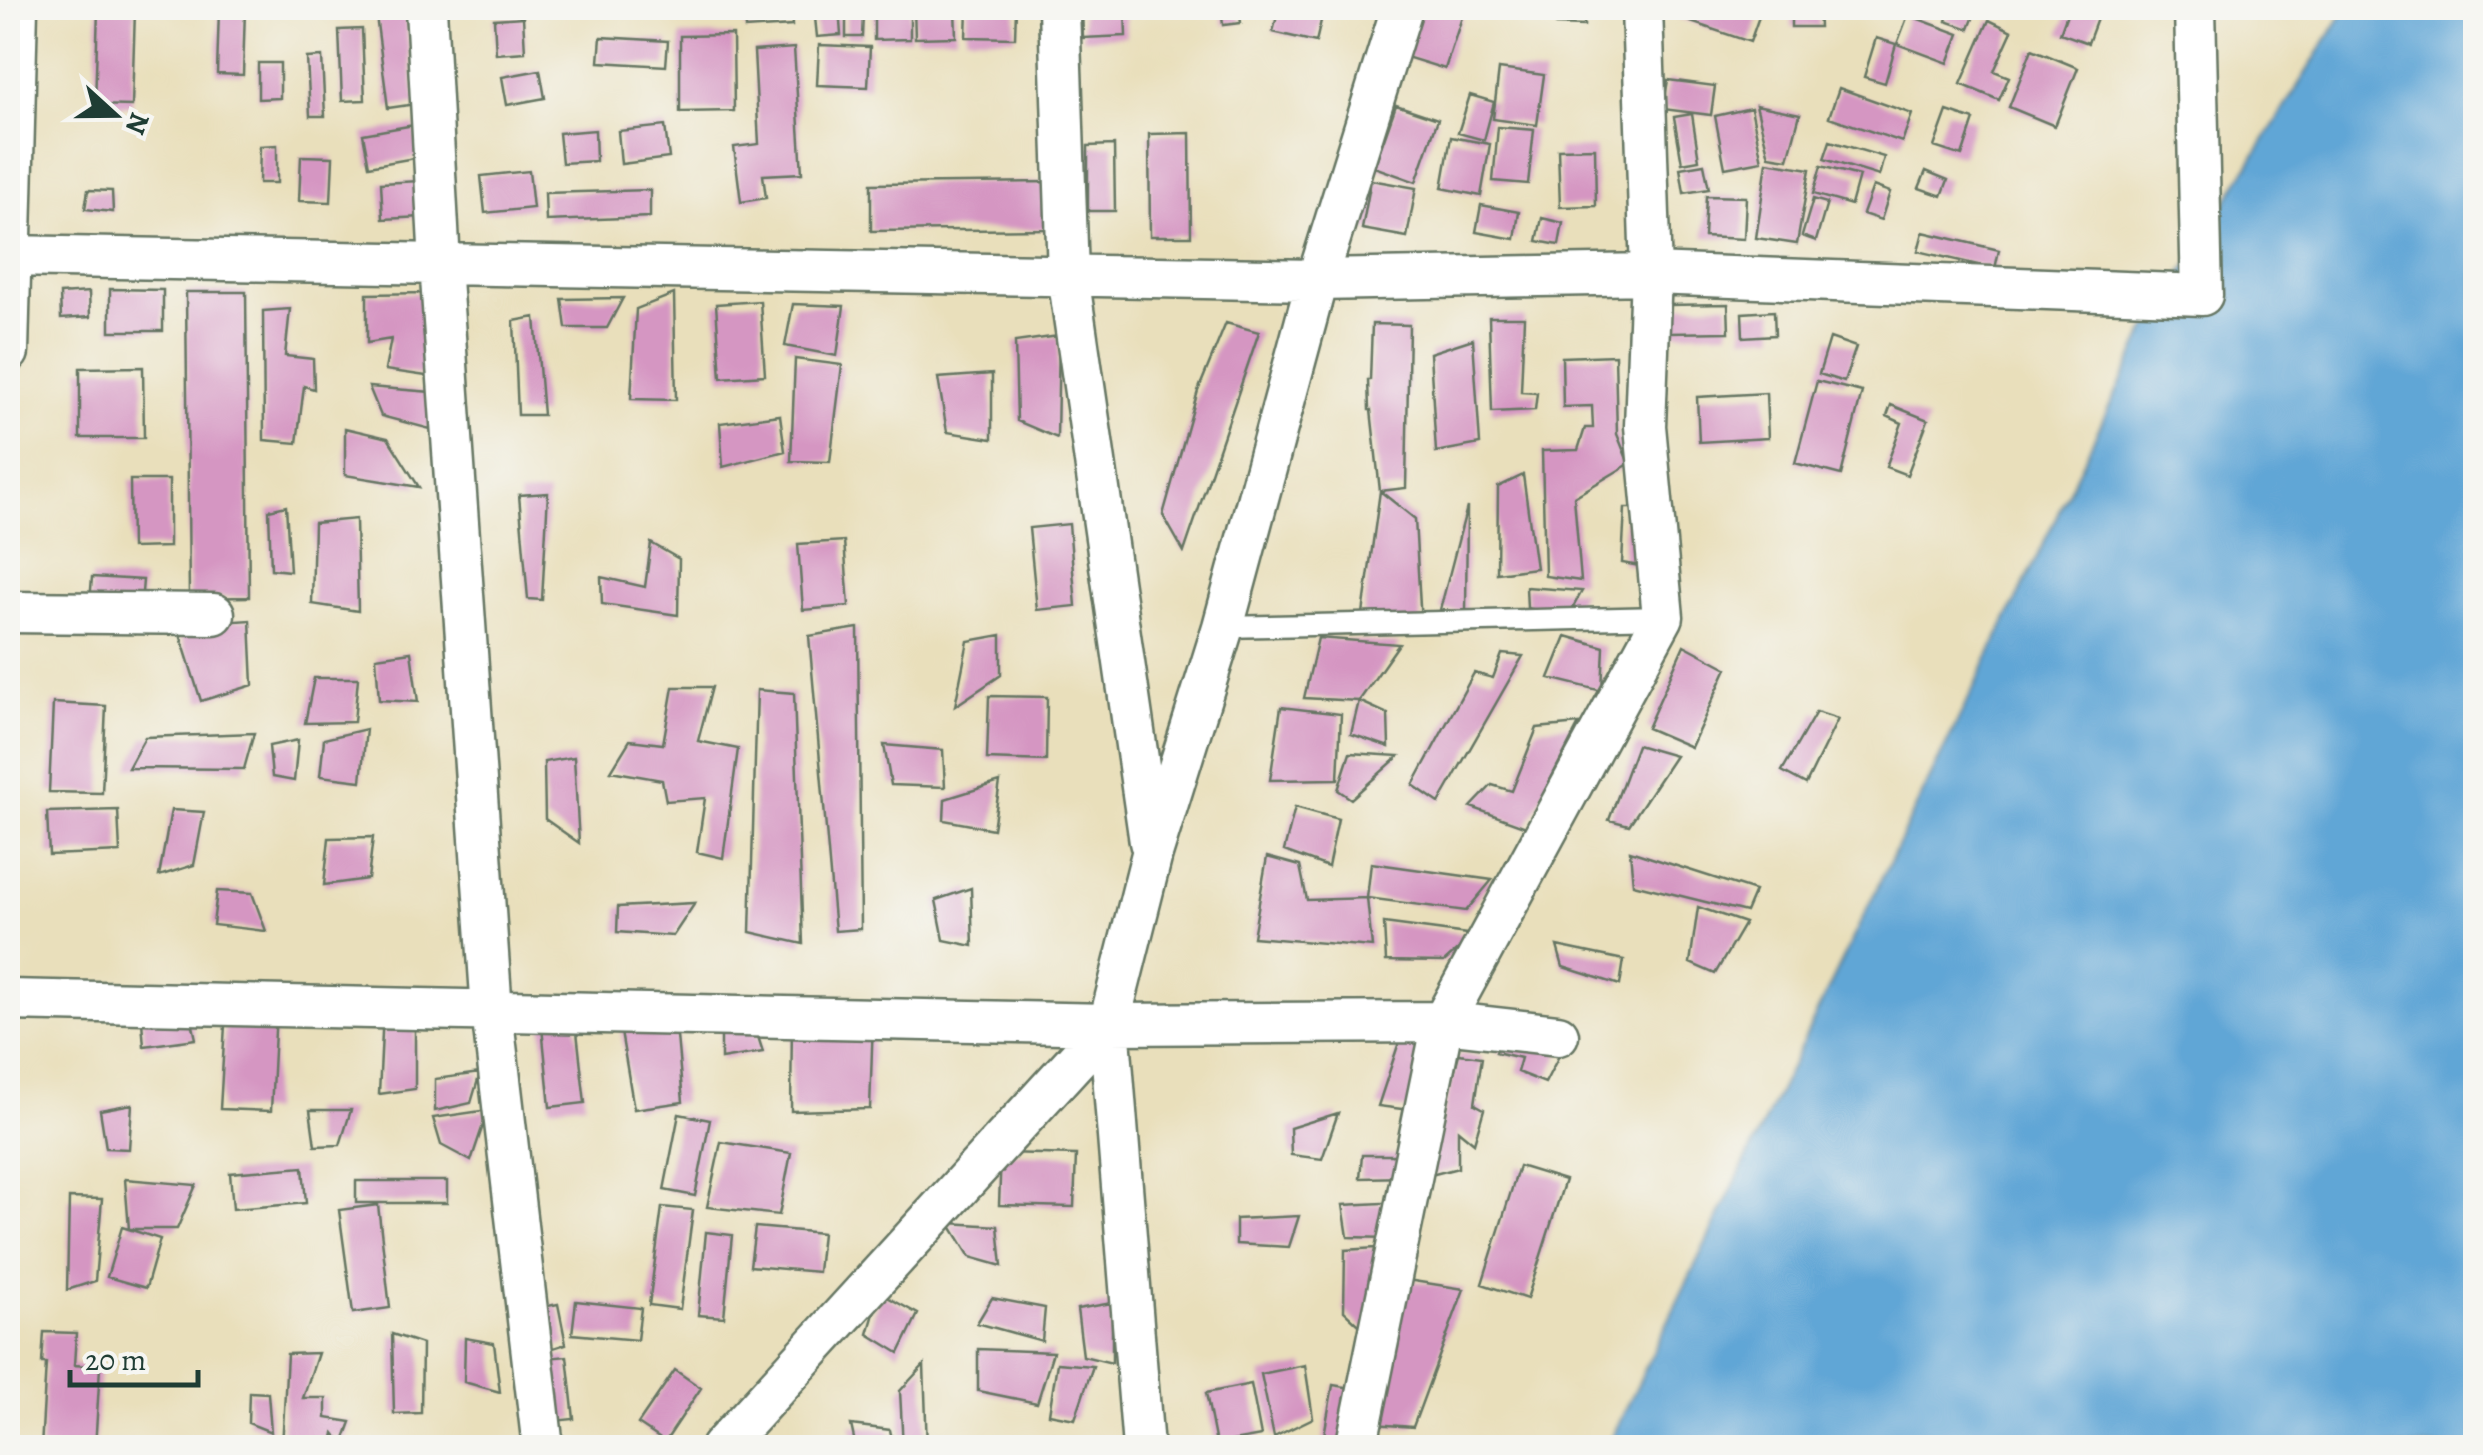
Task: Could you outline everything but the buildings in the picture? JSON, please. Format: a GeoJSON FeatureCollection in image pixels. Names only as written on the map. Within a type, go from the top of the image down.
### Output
{"type":"FeatureCollection","features":[{"type":"Feature","properties":{"kind":"street"},"geometry":{"type":"LineString","coordinates":[[8,352],[17,8]]}},
{"type":"Feature","properties":{"kind":"street"},"geometry":{"type":"LineString","coordinates":[[426,8],[492,1012],[544,1448]]}},
{"type":"Feature","properties":{"kind":"street"},"geometry":{"type":"LineString","coordinates":[[1060,8],[1068,276],[1152,854]]}},
{"type":"Feature","properties":{"kind":"street"},"geometry":{"type":"LineString","coordinates":[[1143,1448],[1109,1024],[1152,854],[1223,627],[1317,280],[1402,8]]}},
{"type":"Feature","properties":{"kind":"street"},"geometry":{"type":"LineString","coordinates":[[1356,1448],[1444,1022],[1663,617],[1645,426],[1652,274],[1642,8]]}},
{"type":"Feature","properties":{"kind":"street"},"geometry":{"type":"LineString","coordinates":[[9,256],[1317,280],[1652,274],[2202,295],[2195,8]]}},
{"type":"Feature","properties":{"kind":"street"},"geometry":{"type":"LineString","coordinates":[[8,612],[214,614]]}},
{"type":"Feature","properties":{"kind":"street"},"geometry":{"type":"LineString","coordinates":[[8,1000],[1109,1024],[1444,1022],[1558,1035]]}},
{"type":"Feature","properties":{"kind":"street"},"geometry":{"type":"LineString","coordinates":[[721,1448],[1109,1024]]}},
{"type":"Feature","properties":{"kind":"lane"},"geometry":{"type":"LineString","coordinates":[[1223,627],[1663,617]]}},
{"type":"Feature","properties":{"kind":"water"},"geometry":{"type":"Polygon","coordinates":[[[2346,8],[2475,8],[2475,1447],[1607,1448],[2144,335],[2346,8]]]}}]}
